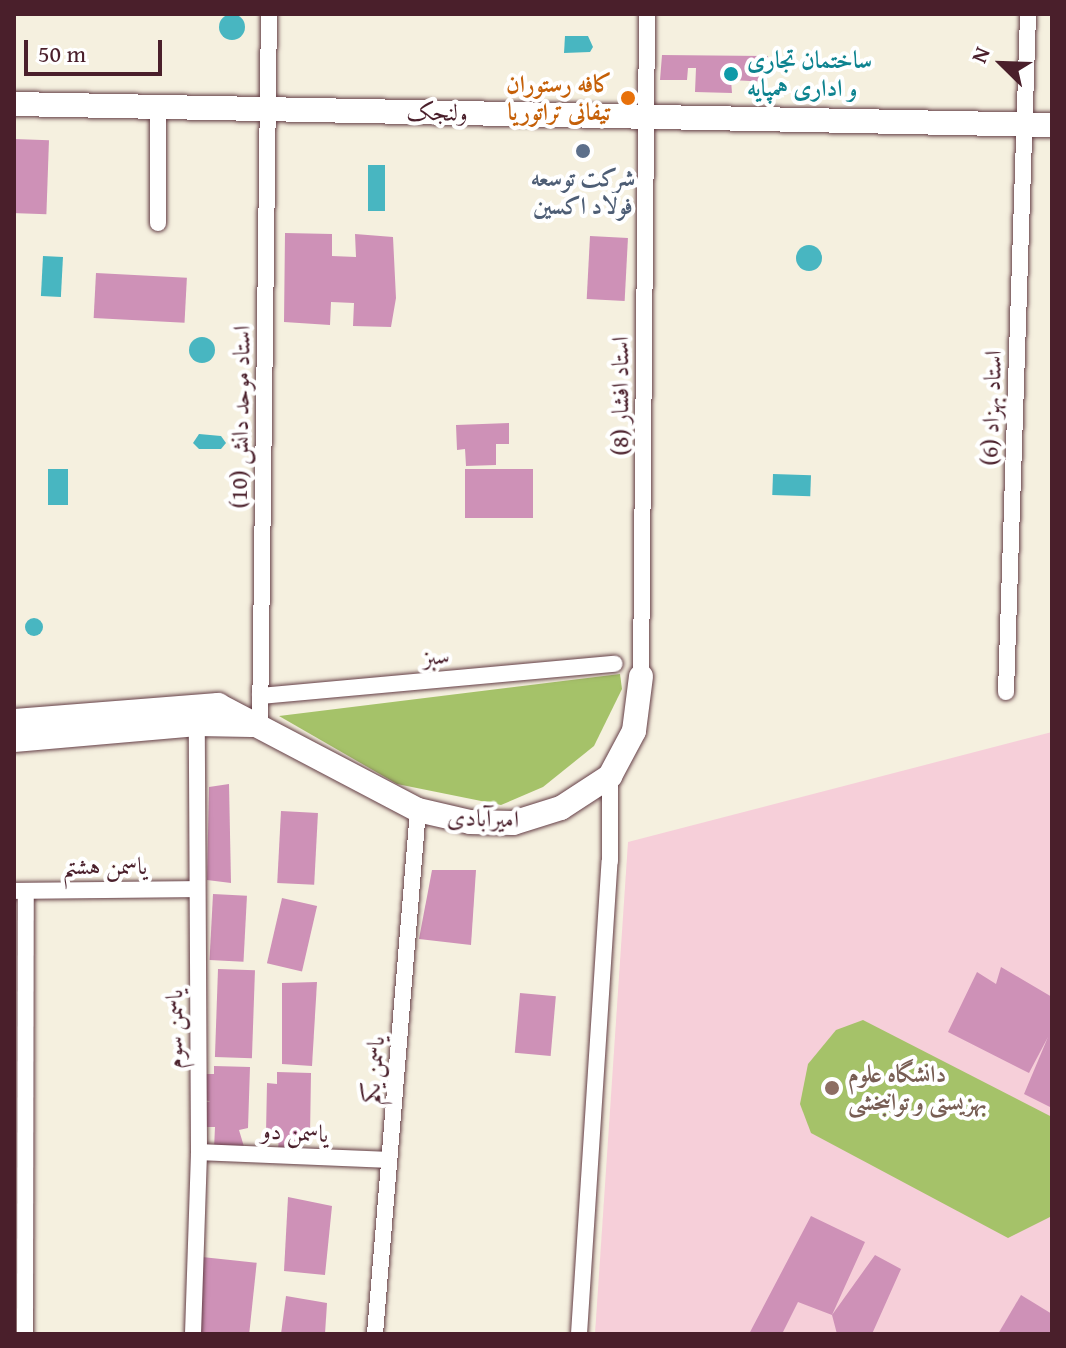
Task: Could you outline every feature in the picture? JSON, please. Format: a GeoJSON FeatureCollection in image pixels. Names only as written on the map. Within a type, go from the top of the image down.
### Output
{"type":"FeatureCollection","features":[{"type":"Feature","properties":{"kind":"main road","name":"ولنجک"},"geometry":{"type":"LineString","coordinates":[[14,104],[1052,125]]}},
{"type":"Feature","properties":{"kind":"main road"},"geometry":{"type":"LineString","coordinates":[[610,776],[634,731],[641,676]]}},
{"type":"Feature","properties":{"kind":"main road","name":"امیرآبادی"},"geometry":{"type":"LineString","coordinates":[[14,721],[197,714],[260,726],[418,810],[470,822],[537,818],[610,776]]}},
{"type":"Feature","properties":{"kind":"main road","name":"امیرآبادی"},"geometry":{"type":"LineString","coordinates":[[14,740],[197,714]]}},
{"type":"Feature","properties":{"kind":"street","name":"استاد موحد دانش (10)"},"geometry":{"type":"LineString","coordinates":[[260,726],[269,14]]}},
{"type":"Feature","properties":{"kind":"street","name":"استاد افشار (8)"},"geometry":{"type":"LineString","coordinates":[[641,676],[647,14]]}},
{"type":"Feature","properties":{"kind":"street","name":"استاد بهزاد (6)"},"geometry":{"type":"LineString","coordinates":[[1006,692],[1028,14]]}},
{"type":"Feature","properties":{"kind":"street"},"geometry":{"type":"LineString","coordinates":[[158,107],[158,223]]}},
{"type":"Feature","properties":{"kind":"street","name":"سبز"},"geometry":{"type":"LineString","coordinates":[[260,696],[615,664]]}},
{"type":"Feature","properties":{"kind":"street","name":"یاسمن سوم"},"geometry":{"type":"LineString","coordinates":[[193,1334],[199,1152],[197,714]]}},
{"type":"Feature","properties":{"kind":"street"},"geometry":{"type":"LineString","coordinates":[[579,1334],[610,861],[610,776]]}},
{"type":"Feature","properties":{"kind":"street","name":"یاسمن یکم"},"geometry":{"type":"LineString","coordinates":[[375,1334],[418,810]]}},
{"type":"Feature","properties":{"kind":"street","name":"یاسمن هشتم"},"geometry":{"type":"LineString","coordinates":[[20,891],[197,889]]}},
{"type":"Feature","properties":{"kind":"street"},"geometry":{"type":"LineString","coordinates":[[20,891],[25,1334]]}},
{"type":"Feature","properties":{"kind":"street","name":"یاسمن دو"},"geometry":{"type":"LineString","coordinates":[[199,1152],[389,1160]]}},
{"type":"Feature","properties":{"kind":"shaded area","name":"دانشگاه علوم بهزیستی و توانبخشی"},"geometry":{"type":"Polygon","coordinates":[[[1052,732],[1052,1334],[595,1334],[628,842],[1052,732]]]}},
{"type":"Feature","properties":{"kind":"green space"},"geometry":{"type":"Polygon","coordinates":[[[620,674],[622,689],[594,746],[543,787],[501,805],[397,784],[279,716],[620,674]]]}},
{"type":"Feature","properties":{"kind":"green space"},"geometry":{"type":"Polygon","coordinates":[[[863,1020],[1052,1117],[1052,1216],[1008,1238],[811,1133],[800,1104],[808,1064],[836,1030],[863,1020]]]}},
{"type":"Feature","properties":{"kind":"water"},"geometry":{"type":"Polygon","coordinates":[[[232,14],[241,18],[245,27],[241,36],[232,40],[223,36],[219,27],[223,18],[232,14]]]}},
{"type":"Feature","properties":{"kind":"water"},"geometry":{"type":"Polygon","coordinates":[[[565,36],[588,36],[593,47],[590,52],[564,53],[565,36]]]}},
{"type":"Feature","properties":{"kind":"water"},"geometry":{"type":"Polygon","coordinates":[[[368,165],[385,165],[385,211],[368,211],[368,165]]]}},
{"type":"Feature","properties":{"kind":"water"},"geometry":{"type":"Polygon","coordinates":[[[809,245],[818,249],[822,258],[818,267],[809,271],[800,267],[796,258],[800,249],[809,245]]]}},
{"type":"Feature","properties":{"kind":"water"},"geometry":{"type":"Polygon","coordinates":[[[43,256],[63,257],[61,297],[41,296],[43,256]]]}},
{"type":"Feature","properties":{"kind":"water"},"geometry":{"type":"Polygon","coordinates":[[[202,337],[211,341],[215,350],[211,359],[202,363],[193,359],[189,350],[193,341],[202,337]]]}},
{"type":"Feature","properties":{"kind":"water"},"geometry":{"type":"Polygon","coordinates":[[[199,434],[221,436],[226,443],[221,449],[199,449],[193,443],[199,434]]]}},
{"type":"Feature","properties":{"kind":"water"},"geometry":{"type":"Polygon","coordinates":[[[48,469],[68,469],[68,505],[48,505],[48,469]]]}},
{"type":"Feature","properties":{"kind":"water"},"geometry":{"type":"Polygon","coordinates":[[[773,474],[811,475],[810,496],[772,495],[773,474]]]}},
{"type":"Feature","properties":{"kind":"water"},"geometry":{"type":"Polygon","coordinates":[[[34,618],[43,627],[34,636],[25,627],[34,618]]]}},
{"type":"Feature","properties":{"kind":"building","name":"ساختمان تجاری و اداری همپایه"},"geometry":{"type":"Polygon","coordinates":[[[662,55],[768,56],[767,82],[731,80],[732,93],[695,92],[696,68],[688,68],[687,80],[660,80],[662,55]]]}},
{"type":"Feature","properties":{"kind":"building"},"geometry":{"type":"Polygon","coordinates":[[[14,139],[49,140],[46,214],[14,213],[14,139]]]}},
{"type":"Feature","properties":{"kind":"building"},"geometry":{"type":"Polygon","coordinates":[[[285,233],[332,234],[332,256],[356,257],[355,234],[393,237],[396,298],[391,327],[353,326],[354,303],[331,302],[330,325],[284,322],[285,233]]]}},
{"type":"Feature","properties":{"kind":"building"},"geometry":{"type":"Polygon","coordinates":[[[590,236],[628,238],[625,301],[587,299],[590,236]]]}},
{"type":"Feature","properties":{"kind":"building"},"geometry":{"type":"Polygon","coordinates":[[[96,273],[187,278],[185,323],[94,318],[96,273]]]}},
{"type":"Feature","properties":{"kind":"building"},"geometry":{"type":"Polygon","coordinates":[[[509,423],[509,444],[496,444],[496,465],[466,466],[465,449],[457,450],[456,425],[509,423]]]}},
{"type":"Feature","properties":{"kind":"building"},"geometry":{"type":"Polygon","coordinates":[[[465,469],[533,469],[533,518],[465,518],[465,469]]]}},
{"type":"Feature","properties":{"kind":"building"},"geometry":{"type":"Polygon","coordinates":[[[229,784],[231,883],[207,880],[209,787],[229,784]]]}},
{"type":"Feature","properties":{"kind":"building"},"geometry":{"type":"Polygon","coordinates":[[[281,811],[318,813],[314,885],[277,883],[281,811]]]}},
{"type":"Feature","properties":{"kind":"building"},"geometry":{"type":"Polygon","coordinates":[[[432,870],[476,870],[471,945],[419,939],[432,870]]]}},
{"type":"Feature","properties":{"kind":"building"},"geometry":{"type":"Polygon","coordinates":[[[213,894],[247,896],[243,962],[210,960],[213,894]]]}},
{"type":"Feature","properties":{"kind":"building"},"geometry":{"type":"Polygon","coordinates":[[[282,898],[317,906],[302,971],[267,963],[282,898]]]}},
{"type":"Feature","properties":{"kind":"building"},"geometry":{"type":"Polygon","coordinates":[[[1001,967],[1052,997],[1052,1108],[1024,1094],[1048,1037],[1029,1073],[948,1032],[977,972],[996,984],[1001,967]]]}},
{"type":"Feature","properties":{"kind":"building"},"geometry":{"type":"Polygon","coordinates":[[[218,969],[255,970],[252,1058],[215,1057],[218,969]]]}},
{"type":"Feature","properties":{"kind":"building"},"geometry":{"type":"Polygon","coordinates":[[[317,982],[312,1066],[282,1064],[282,983],[317,982]]]}},
{"type":"Feature","properties":{"kind":"building"},"geometry":{"type":"Polygon","coordinates":[[[520,993],[556,996],[551,1056],[515,1053],[520,993]]]}},
{"type":"Feature","properties":{"kind":"building"},"geometry":{"type":"Polygon","coordinates":[[[214,1066],[250,1067],[248,1128],[239,1130],[245,1150],[214,1149],[215,1127],[202,1127],[203,1102],[210,1102],[204,1099],[205,1074],[214,1074],[214,1066]]]}},
{"type":"Feature","properties":{"kind":"building"},"geometry":{"type":"Polygon","coordinates":[[[277,1072],[311,1073],[310,1136],[303,1136],[302,1153],[278,1153],[279,1133],[266,1133],[267,1083],[277,1084],[277,1072]]]}},
{"type":"Feature","properties":{"kind":"building"},"geometry":{"type":"Polygon","coordinates":[[[288,1197],[332,1206],[325,1275],[284,1271],[288,1197]]]}},
{"type":"Feature","properties":{"kind":"building"},"geometry":{"type":"Polygon","coordinates":[[[811,1216],[865,1242],[832,1315],[798,1302],[782,1334],[749,1334],[811,1216]]]}},
{"type":"Feature","properties":{"kind":"building"},"geometry":{"type":"Polygon","coordinates":[[[875,1255],[901,1269],[872,1334],[837,1334],[832,1315],[875,1255]]]}},
{"type":"Feature","properties":{"kind":"building"},"geometry":{"type":"Polygon","coordinates":[[[202,1257],[257,1263],[249,1334],[194,1334],[202,1257]]]}},
{"type":"Feature","properties":{"kind":"building"},"geometry":{"type":"Polygon","coordinates":[[[1021,1295],[1052,1314],[1052,1334],[998,1334],[1021,1295]]]}},
{"type":"Feature","properties":{"kind":"building"},"geometry":{"type":"Polygon","coordinates":[[[286,1296],[327,1303],[325,1334],[281,1334],[286,1296]]]}},
{"type":"Feature","properties":{"kind":"place","name":"ساختمان تجاری و اداری همپایه"},"geometry":{"type":"Point","coordinates":[731,74]}},
{"type":"Feature","properties":{"kind":"place","name":"کافه رستوران تیفانی تراتوریا"},"geometry":{"type":"Point","coordinates":[628,98]}},
{"type":"Feature","properties":{"kind":"place","name":"شرکت توسعه فولاد اکسین"},"geometry":{"type":"Point","coordinates":[583,151]}},
{"type":"Feature","properties":{"kind":"place","name":"دانشگاه علوم بهزیستی و توانبخشی"},"geometry":{"type":"Point","coordinates":[832,1088]}}]}
